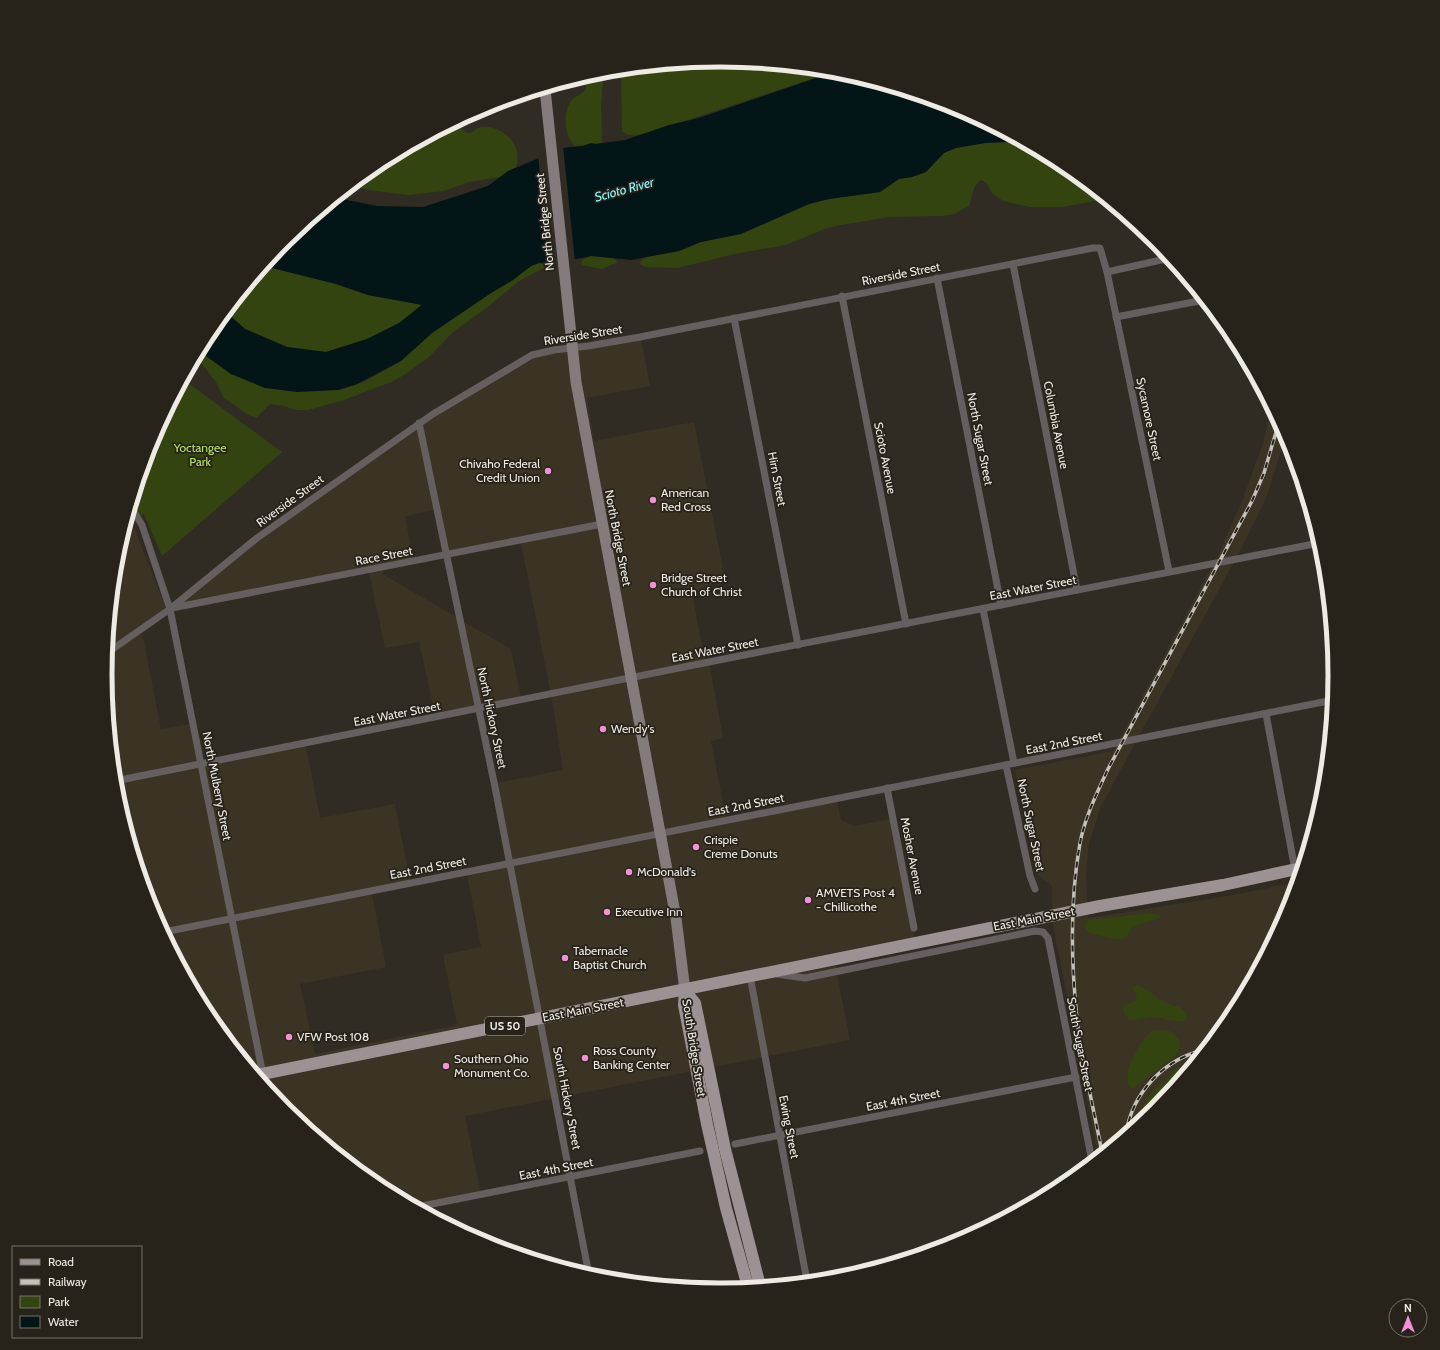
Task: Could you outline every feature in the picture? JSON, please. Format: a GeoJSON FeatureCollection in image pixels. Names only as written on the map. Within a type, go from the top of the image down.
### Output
{"type":"FeatureCollection","features":[{"type":"Feature","properties":{"kind":"main road","name":"North Bridge Street"},"geometry":{"type":"LineString","coordinates":[[545,93],[571,348],[576,382],[676,918],[685,990]]}},
{"type":"Feature","properties":{"kind":"main road","name":"East Main Street"},"geometry":{"type":"LineString","coordinates":[[264,1077],[768,972],[1100,906],[1296,869]]}},
{"type":"Feature","properties":{"kind":"main road","name":"South Bridge Street"},"geometry":{"type":"LineString","coordinates":[[685,990],[695,1003],[725,1149],[759,1282]]}},
{"type":"Feature","properties":{"kind":"main road","name":"South Bridge Street"},"geometry":{"type":"LineString","coordinates":[[685,990],[684,1005],[707,1124],[729,1222],[747,1282]]}},
{"type":"Feature","properties":{"kind":"street","name":"Riverside Street"},"geometry":{"type":"LineString","coordinates":[[113,649],[170,608],[257,538],[419,423],[532,355],[625,340],[842,296],[1097,247],[1102,252],[1107,272]]}},
{"type":"Feature","properties":{"kind":"street"},"geometry":{"type":"LineString","coordinates":[[1107,272],[1163,259]]}},
{"type":"Feature","properties":{"kind":"street","name":"Columbia Avenue"},"geometry":{"type":"LineString","coordinates":[[1013,264],[1077,590]]}},
{"type":"Feature","properties":{"kind":"street","name":"Sycamore Street"},"geometry":{"type":"LineString","coordinates":[[1107,272],[1169,571]]}},
{"type":"Feature","properties":{"kind":"street","name":"North Sugar Street"},"geometry":{"type":"LineString","coordinates":[[937,278],[1001,605]]}},
{"type":"Feature","properties":{"kind":"street","name":"Scioto Avenue"},"geometry":{"type":"LineString","coordinates":[[842,296],[906,624]]}},
{"type":"Feature","properties":{"kind":"street"},"geometry":{"type":"LineString","coordinates":[[1116,317],[1199,301]]}},
{"type":"Feature","properties":{"kind":"street","name":"Hirn Street"},"geometry":{"type":"LineString","coordinates":[[734,318],[798,645]]}},
{"type":"Feature","properties":{"kind":"street","name":"North Hickory Street"},"geometry":{"type":"LineString","coordinates":[[419,423],[423,432],[446,555],[479,709],[540,1019]]}},
{"type":"Feature","properties":{"kind":"street","name":"North Mulberry Street"},"geometry":{"type":"LineString","coordinates":[[135,513],[142,525],[170,608],[232,918],[260,1072]]}},
{"type":"Feature","properties":{"kind":"street","name":"Race Street"},"geometry":{"type":"LineString","coordinates":[[170,608],[602,524]]}},
{"type":"Feature","properties":{"kind":"street","name":"East Water Street"},"geometry":{"type":"LineString","coordinates":[[122,781],[1169,571],[1313,544]]}},
{"type":"Feature","properties":{"kind":"street","name":"North Sugar Street"},"geometry":{"type":"LineString","coordinates":[[983,608],[1014,763]]}},
{"type":"Feature","properties":{"kind":"street","name":"East 2nd Street"},"geometry":{"type":"LineString","coordinates":[[169,931],[1327,701]]}},
{"type":"Feature","properties":{"kind":"street"},"geometry":{"type":"LineString","coordinates":[[1266,714],[1279,790],[1297,866]]}},
{"type":"Feature","properties":{"kind":"street","name":"North Sugar Street"},"geometry":{"type":"LineString","coordinates":[[1006,764],[1030,876],[1035,889]]}},
{"type":"Feature","properties":{"kind":"street","name":"Mosher Avenue"},"geometry":{"type":"LineString","coordinates":[[888,788],[914,928]]}},
{"type":"Feature","properties":{"kind":"street","name":"East Main Street"},"geometry":{"type":"LineString","coordinates":[[768,972],[804,978],[1034,931],[1043,932]]}},
{"type":"Feature","properties":{"kind":"street","name":"South Sugar Street"},"geometry":{"type":"LineString","coordinates":[[1043,932],[1048,938],[1091,1156]]}},
{"type":"Feature","properties":{"kind":"street","name":"Ewing Street"},"geometry":{"type":"LineString","coordinates":[[750,976],[805,1277]]}},
{"type":"Feature","properties":{"kind":"street","name":"South Hickory Street"},"geometry":{"type":"LineString","coordinates":[[540,1019],[588,1268]]}},
{"type":"Feature","properties":{"kind":"street","name":"East 4th Street"},"geometry":{"type":"LineString","coordinates":[[734,1144],[1076,1077]]}},
{"type":"Feature","properties":{"kind":"street","name":"East 4th Street"},"geometry":{"type":"LineString","coordinates":[[423,1206],[700,1152]]}},
{"type":"Feature","properties":{"kind":"shaded area"},"geometry":{"type":"Polygon","coordinates":[[[640,334],[650,386],[587,398],[594,441],[694,422],[724,574],[693,599],[704,655],[710,668],[723,738],[711,741],[726,818],[836,797],[841,820],[854,826],[891,819],[915,942],[834,959],[850,1040],[465,1116],[481,1195],[423,1206],[382,1181],[350,1157],[319,1132],[290,1105],[263,1076],[214,1013],[193,979],[175,944],[158,908],[144,870],[124,794],[117,754],[113,715],[112,675],[113,635],[117,596],[132,522],[166,608],[141,627],[161,729],[196,723],[203,762],[305,741],[320,818],[395,804],[411,886],[372,894],[386,967],[300,984],[315,1054],[457,1025],[443,955],[481,947],[467,874],[512,865],[496,783],[563,770],[553,705],[520,538],[442,553],[434,510],[405,516],[413,559],[382,566],[384,575],[511,649],[521,697],[435,714],[419,642],[385,648],[368,568],[172,604],[255,537],[533,352],[640,334]]]}},
{"type":"Feature","properties":{"kind":"shaded area"},"geometry":{"type":"Polygon","coordinates":[[[1269,415],[1283,445],[1266,499],[1241,549],[1100,808],[1089,844],[1086,874],[1088,918],[1234,895],[1291,883],[1282,908],[1265,944],[1247,979],[1226,1013],[1177,1076],[1150,1105],[1121,1132],[1097,1151],[1053,925],[1052,886],[1037,874],[1015,770],[1113,751],[1221,549],[1244,496],[1263,443],[1269,415]]]}},
{"type":"Feature","properties":{"kind":"green space"},"geometry":{"type":"Polygon","coordinates":[[[720,67],[760,68],[821,76],[648,133],[628,135],[622,131],[621,75],[680,68],[720,67]]]}},
{"type":"Feature","properties":{"kind":"green space"},"geometry":{"type":"Polygon","coordinates":[[[602,79],[601,105],[602,143],[575,146],[568,136],[566,123],[567,110],[572,100],[583,93],[586,89],[585,83],[602,79]]]}},
{"type":"Feature","properties":{"kind":"green space"},"geometry":{"type":"Polygon","coordinates":[[[460,126],[467,133],[481,127],[497,129],[510,138],[517,151],[518,159],[516,167],[500,177],[469,182],[444,191],[409,195],[368,190],[358,187],[382,169],[416,148],[460,126]]]}},
{"type":"Feature","properties":{"kind":"green space"},"geometry":{"type":"Polygon","coordinates":[[[1010,141],[1024,148],[1058,169],[1099,200],[1062,207],[1030,207],[1003,201],[992,193],[986,182],[980,180],[974,188],[969,206],[954,214],[941,216],[889,217],[835,226],[786,245],[739,253],[677,268],[645,267],[640,264],[646,257],[679,251],[701,242],[741,234],[809,204],[829,199],[880,192],[899,179],[912,177],[925,172],[944,153],[956,148],[985,143],[1010,141]]]}},
{"type":"Feature","properties":{"kind":"green space"},"geometry":{"type":"Polygon","coordinates":[[[591,256],[613,258],[618,262],[602,269],[582,265],[581,262],[584,259],[591,256]]]}},
{"type":"Feature","properties":{"kind":"green space"},"geometry":{"type":"Polygon","coordinates":[[[539,263],[545,265],[544,268],[519,281],[485,309],[453,332],[429,357],[404,375],[391,382],[344,400],[308,410],[296,410],[270,404],[256,418],[247,414],[224,398],[216,382],[199,361],[204,354],[231,374],[338,390],[364,382],[401,361],[432,333],[513,280],[531,266],[539,263]]]}},
{"type":"Feature","properties":{"kind":"green space"},"geometry":{"type":"Polygon","coordinates":[[[269,267],[336,284],[368,295],[422,304],[399,323],[367,339],[326,352],[287,347],[245,329],[230,316],[269,267]]]}},
{"type":"Feature","properties":{"kind":"green space","name":"Yoctangee Park"},"geometry":{"type":"Polygon","coordinates":[[[187,382],[282,452],[162,556],[144,514],[133,519],[144,480],[158,442],[187,382]]]}},
{"type":"Feature","properties":{"kind":"green space"},"geometry":{"type":"Polygon","coordinates":[[[1151,913],[1162,916],[1133,927],[1127,938],[1112,938],[1089,933],[1084,926],[1088,920],[1151,913]]]}},
{"type":"Feature","properties":{"kind":"green space"},"geometry":{"type":"Polygon","coordinates":[[[1138,985],[1162,1001],[1184,1011],[1187,1020],[1172,1021],[1152,1017],[1130,1020],[1124,1013],[1123,1007],[1124,1005],[1136,1001],[1137,996],[1132,987],[1138,985]]]}},
{"type":"Feature","properties":{"kind":"green space"},"geometry":{"type":"Polygon","coordinates":[[[1153,1030],[1170,1031],[1180,1040],[1179,1050],[1173,1058],[1133,1088],[1128,1084],[1131,1062],[1138,1048],[1153,1030]]]}},
{"type":"Feature","properties":{"kind":"green space"},"geometry":{"type":"Polygon","coordinates":[[[1185,1066],[1140,1114],[1148,1097],[1176,1069],[1185,1066]]]}},
{"type":"Feature","properties":{"kind":"water","name":"Scioto River"},"geometry":{"type":"Polygon","coordinates":[[[822,76],[877,88],[915,99],[953,113],[1010,141],[956,148],[944,153],[926,172],[912,177],[899,179],[880,192],[829,199],[809,204],[741,234],[701,242],[679,251],[631,260],[591,256],[567,261],[539,263],[531,266],[513,280],[432,333],[401,361],[355,385],[338,390],[297,392],[265,388],[231,374],[203,354],[230,316],[245,329],[287,347],[326,352],[367,339],[399,323],[422,305],[368,295],[336,284],[269,267],[290,245],[319,218],[342,199],[377,206],[423,207],[488,186],[508,171],[563,148],[583,146],[591,143],[596,144],[625,140],[669,125],[699,118],[822,76]]]}},
{"type":"Feature","properties":{"kind":"pier"},"geometry":{"type":"Polygon","coordinates":[[[563,146],[575,262],[549,265],[538,155],[563,146]]]}},
{"type":"Feature","properties":{"kind":"railway"},"geometry":{"type":"LineString","coordinates":[[1101,1148],[1079,1036],[1074,975],[1072,931],[1074,886],[1082,833],[1092,805],[1108,769],[1252,501],[1264,473],[1277,430]]}},
{"type":"Feature","properties":{"kind":"railway"},"geometry":{"type":"LineString","coordinates":[[1128,1126],[1135,1105],[1152,1080],[1176,1061],[1196,1053]]}},
{"type":"Feature","properties":{"kind":"place","name":"Chivaho Federal Credit Union"},"geometry":{"type":"Point","coordinates":[548,471]}},
{"type":"Feature","properties":{"kind":"place","name":"American Red Cross"},"geometry":{"type":"Point","coordinates":[653,500]}},
{"type":"Feature","properties":{"kind":"place","name":"Bridge Street Church of Christ"},"geometry":{"type":"Point","coordinates":[653,585]}},
{"type":"Feature","properties":{"kind":"place","name":"Wendy's"},"geometry":{"type":"Point","coordinates":[603,729]}},
{"type":"Feature","properties":{"kind":"place","name":"Crispie Creme Donuts"},"geometry":{"type":"Point","coordinates":[696,847]}},
{"type":"Feature","properties":{"kind":"place","name":"McDonald's"},"geometry":{"type":"Point","coordinates":[629,872]}},
{"type":"Feature","properties":{"kind":"place","name":"AMVETS Post 4 - Chillicothe"},"geometry":{"type":"Point","coordinates":[808,900]}},
{"type":"Feature","properties":{"kind":"place","name":"Executive Inn"},"geometry":{"type":"Point","coordinates":[607,912]}},
{"type":"Feature","properties":{"kind":"place","name":"Tabernacle Baptist Church"},"geometry":{"type":"Point","coordinates":[565,958]}},
{"type":"Feature","properties":{"kind":"place","name":"VFW Post 108"},"geometry":{"type":"Point","coordinates":[289,1037]}},
{"type":"Feature","properties":{"kind":"place","name":"Ross County Banking Center"},"geometry":{"type":"Point","coordinates":[585,1058]}},
{"type":"Feature","properties":{"kind":"place","name":"Southern Ohio Monument Co."},"geometry":{"type":"Point","coordinates":[446,1066]}}]}
